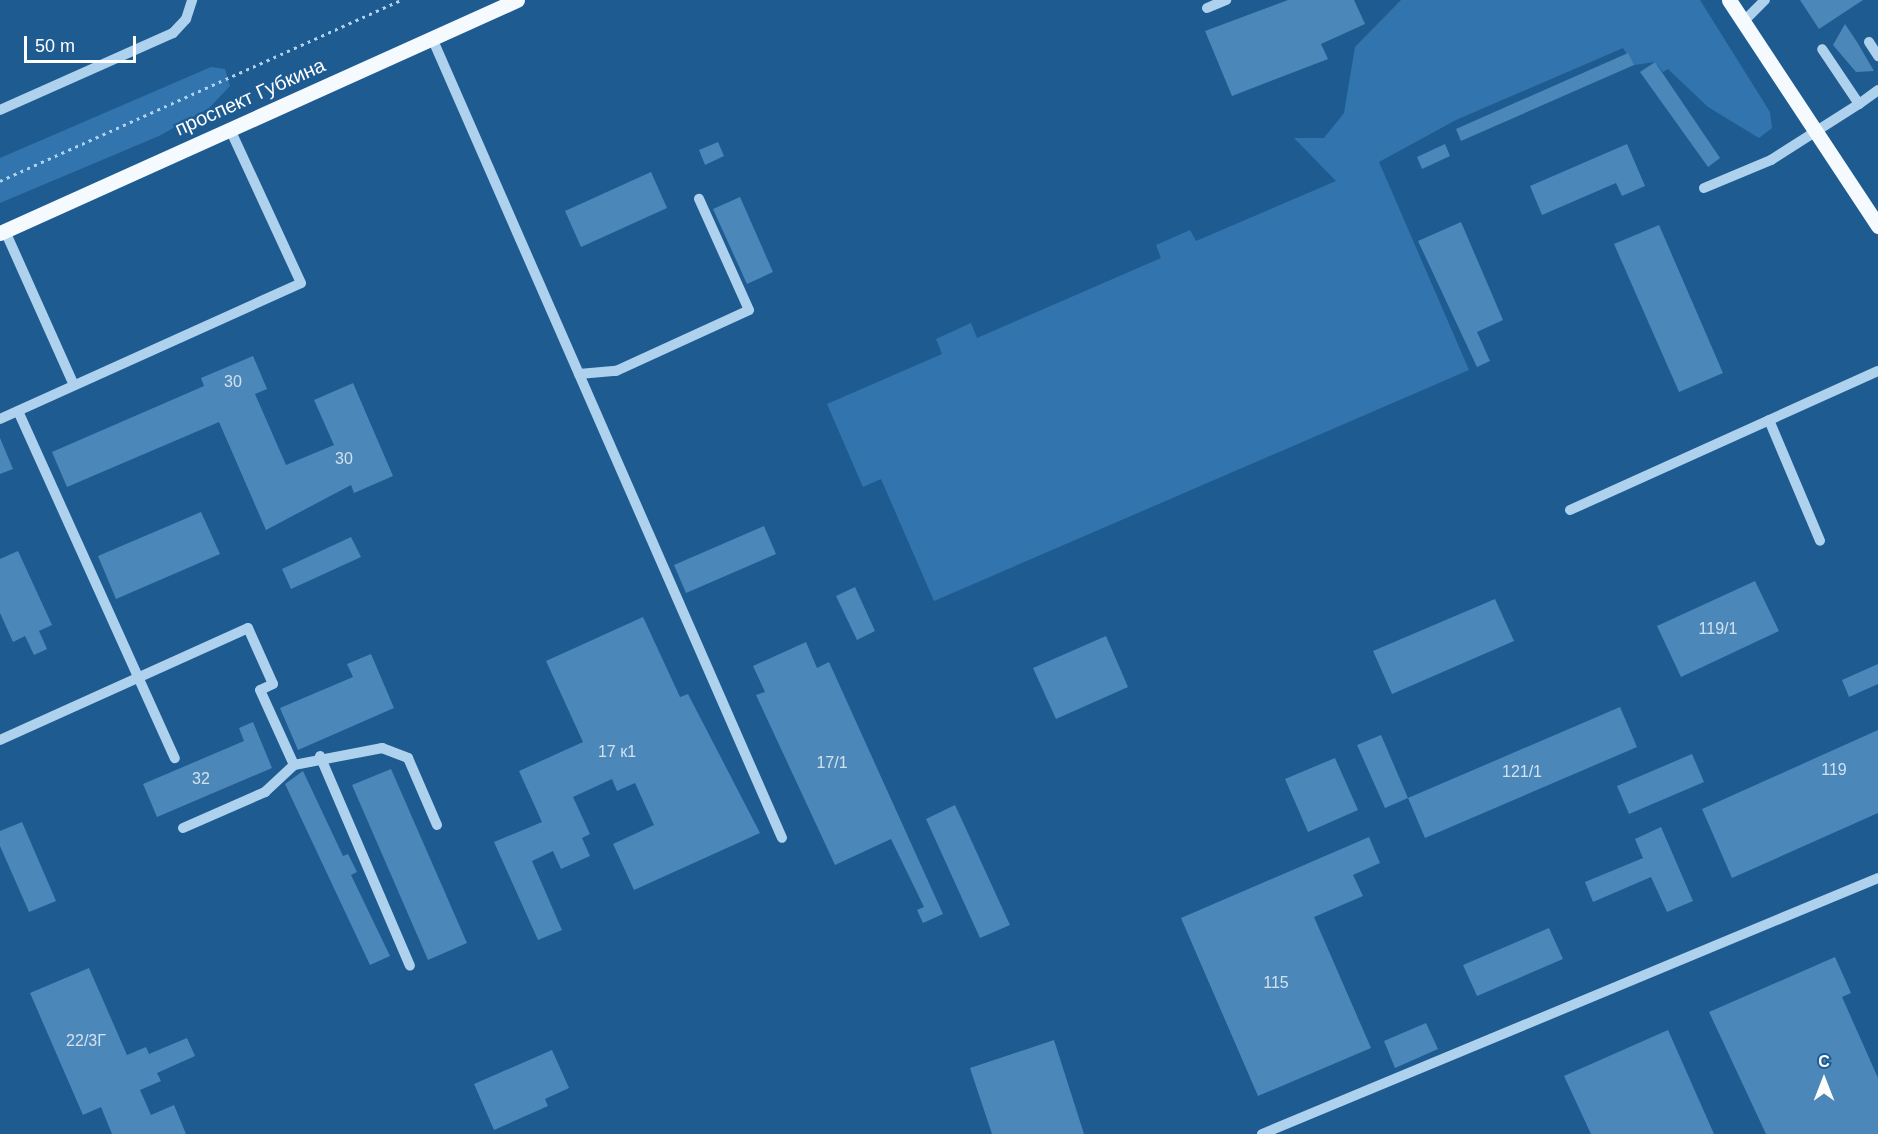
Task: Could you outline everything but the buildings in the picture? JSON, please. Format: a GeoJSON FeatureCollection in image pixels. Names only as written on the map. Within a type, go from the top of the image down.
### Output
{"type":"FeatureCollection","features":[{"type":"Feature","properties":{"kind":"main road","name":"проспект Губкина"},"geometry":{"type":"LineString","coordinates":[[2,232],[518,0]]}},
{"type":"Feature","properties":{"kind":"main road"},"geometry":{"type":"LineString","coordinates":[[1729,0],[1878,226]]}},
{"type":"Feature","properties":{"kind":"street"},"geometry":{"type":"LineString","coordinates":[[0,110],[173,33],[186,19],[192,0]]}},
{"type":"Feature","properties":{"kind":"street"},"geometry":{"type":"LineString","coordinates":[[1207,8],[1226,0]]}},
{"type":"Feature","properties":{"kind":"street"},"geometry":{"type":"LineString","coordinates":[[1743,22],[1765,0]]}},
{"type":"Feature","properties":{"kind":"street"},"geometry":{"type":"LineString","coordinates":[[432,38],[782,838]]}},
{"type":"Feature","properties":{"kind":"street"},"geometry":{"type":"LineString","coordinates":[[1869,42],[1878,56]]}},
{"type":"Feature","properties":{"kind":"street"},"geometry":{"type":"LineString","coordinates":[[1822,49],[1859,104]]}},
{"type":"Feature","properties":{"kind":"street"},"geometry":{"type":"LineString","coordinates":[[1704,188],[1817,134],[1878,90]]}},
{"type":"Feature","properties":{"kind":"street"},"geometry":{"type":"LineString","coordinates":[[0,419],[301,283],[230,129]]}},
{"type":"Feature","properties":{"kind":"street"},"geometry":{"type":"LineString","coordinates":[[579,374],[616,371],[749,310],[699,199]]}},
{"type":"Feature","properties":{"kind":"street"},"geometry":{"type":"LineString","coordinates":[[2,232],[75,385]]}},
{"type":"Feature","properties":{"kind":"street"},"geometry":{"type":"LineString","coordinates":[[1570,510],[1878,372]]}},
{"type":"Feature","properties":{"kind":"street"},"geometry":{"type":"LineString","coordinates":[[18,411],[175,758]]}},
{"type":"Feature","properties":{"kind":"street"},"geometry":{"type":"LineString","coordinates":[[1769,420],[1820,541]]}},
{"type":"Feature","properties":{"kind":"street"},"geometry":{"type":"LineString","coordinates":[[0,740],[248,628],[273,684],[260,690],[294,765]]}},
{"type":"Feature","properties":{"kind":"street"},"geometry":{"type":"LineString","coordinates":[[183,828],[265,792],[294,765],[320,756],[381,748],[408,758],[437,825]]}},
{"type":"Feature","properties":{"kind":"street"},"geometry":{"type":"LineString","coordinates":[[320,756],[410,966]]}},
{"type":"Feature","properties":{"kind":"street"},"geometry":{"type":"LineString","coordinates":[[1262,1134],[1878,878]]}},
{"type":"Feature","properties":{"kind":"path"},"geometry":{"type":"LineString","coordinates":[[0,181],[400,0]]}},
{"type":"Feature","properties":{"kind":"shaded area"},"geometry":{"type":"Polygon","coordinates":[[[1401,0],[1700,0],[1770,112],[1772,128],[1759,138],[1708,107],[1668,69],[1663,72],[1655,62],[1634,65],[1623,48],[1456,120],[1379,162],[1469,370],[934,601],[881,479],[863,487],[827,404],[942,354],[936,339],[971,323],[977,338],[1161,258],[1156,245],[1190,230],[1196,241],[1336,181],[1294,138],[1324,138],[1344,113],[1355,47],[1401,0]]]}},
{"type":"Feature","properties":{"kind":"shaded area"},"geometry":{"type":"Polygon","coordinates":[[[211,67],[225,69],[230,86],[209,108],[159,136],[0,203],[0,158],[211,67]]]}}]}
